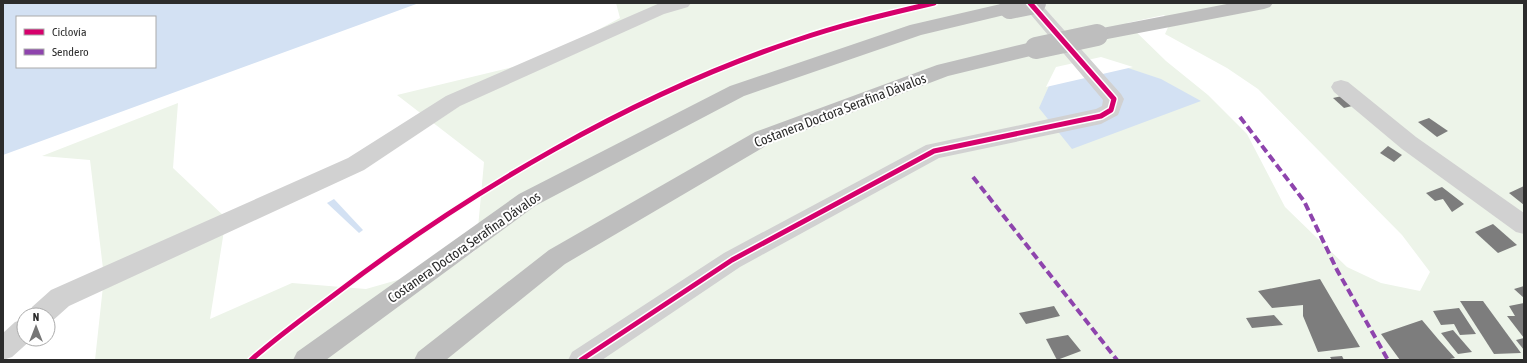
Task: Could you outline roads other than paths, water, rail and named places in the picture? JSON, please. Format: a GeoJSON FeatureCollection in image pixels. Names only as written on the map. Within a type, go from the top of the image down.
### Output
{"type":"FeatureCollection","features":[{"type":"Feature","properties":{"kind":"highway","name":"Costanera Doctora Serafina Dávalos"},"geometry":{"type":"LineString","coordinates":[[306,360],[527,200],[737,91],[918,30],[1035,3]]}},
{"type":"Feature","properties":{"kind":"highway","name":"Costanera Doctora Serafina Dávalos"},"geometry":{"type":"LineString","coordinates":[[427,360],[557,257],[762,138],[944,70],[1097,35],[1264,3]]}},
{"type":"Feature","properties":{"kind":"street"},"geometry":{"type":"LineString","coordinates":[[50,307],[60,298],[356,164],[453,101],[657,10],[682,3]]}},
{"type":"Feature","properties":{"kind":"street"},"geometry":{"type":"LineString","coordinates":[[581,360],[732,260],[934,151],[1101,116],[1111,110],[1114,99],[1020,6]]}},
{"type":"Feature","properties":{"kind":"street"},"geometry":{"type":"LineString","coordinates":[[1341,88],[1410,143],[1524,225]]}},
{"type":"Feature","properties":{"kind":"street"},"geometry":{"type":"LineString","coordinates":[[3,349],[16,337]]}},
{"type":"Feature","properties":{"kind":"water"},"geometry":{"type":"Polygon","coordinates":[[[3,3],[419,3],[3,155],[3,3]]]}},
{"type":"Feature","properties":{"kind":"water"},"geometry":{"type":"Polygon","coordinates":[[[1101,59],[1161,79],[1201,101],[1072,149],[1039,108],[1057,68],[1101,59]]]}},
{"type":"Feature","properties":{"kind":"water"},"geometry":{"type":"Polygon","coordinates":[[[334,199],[363,230],[359,233],[327,203],[334,199]]]}}]}
